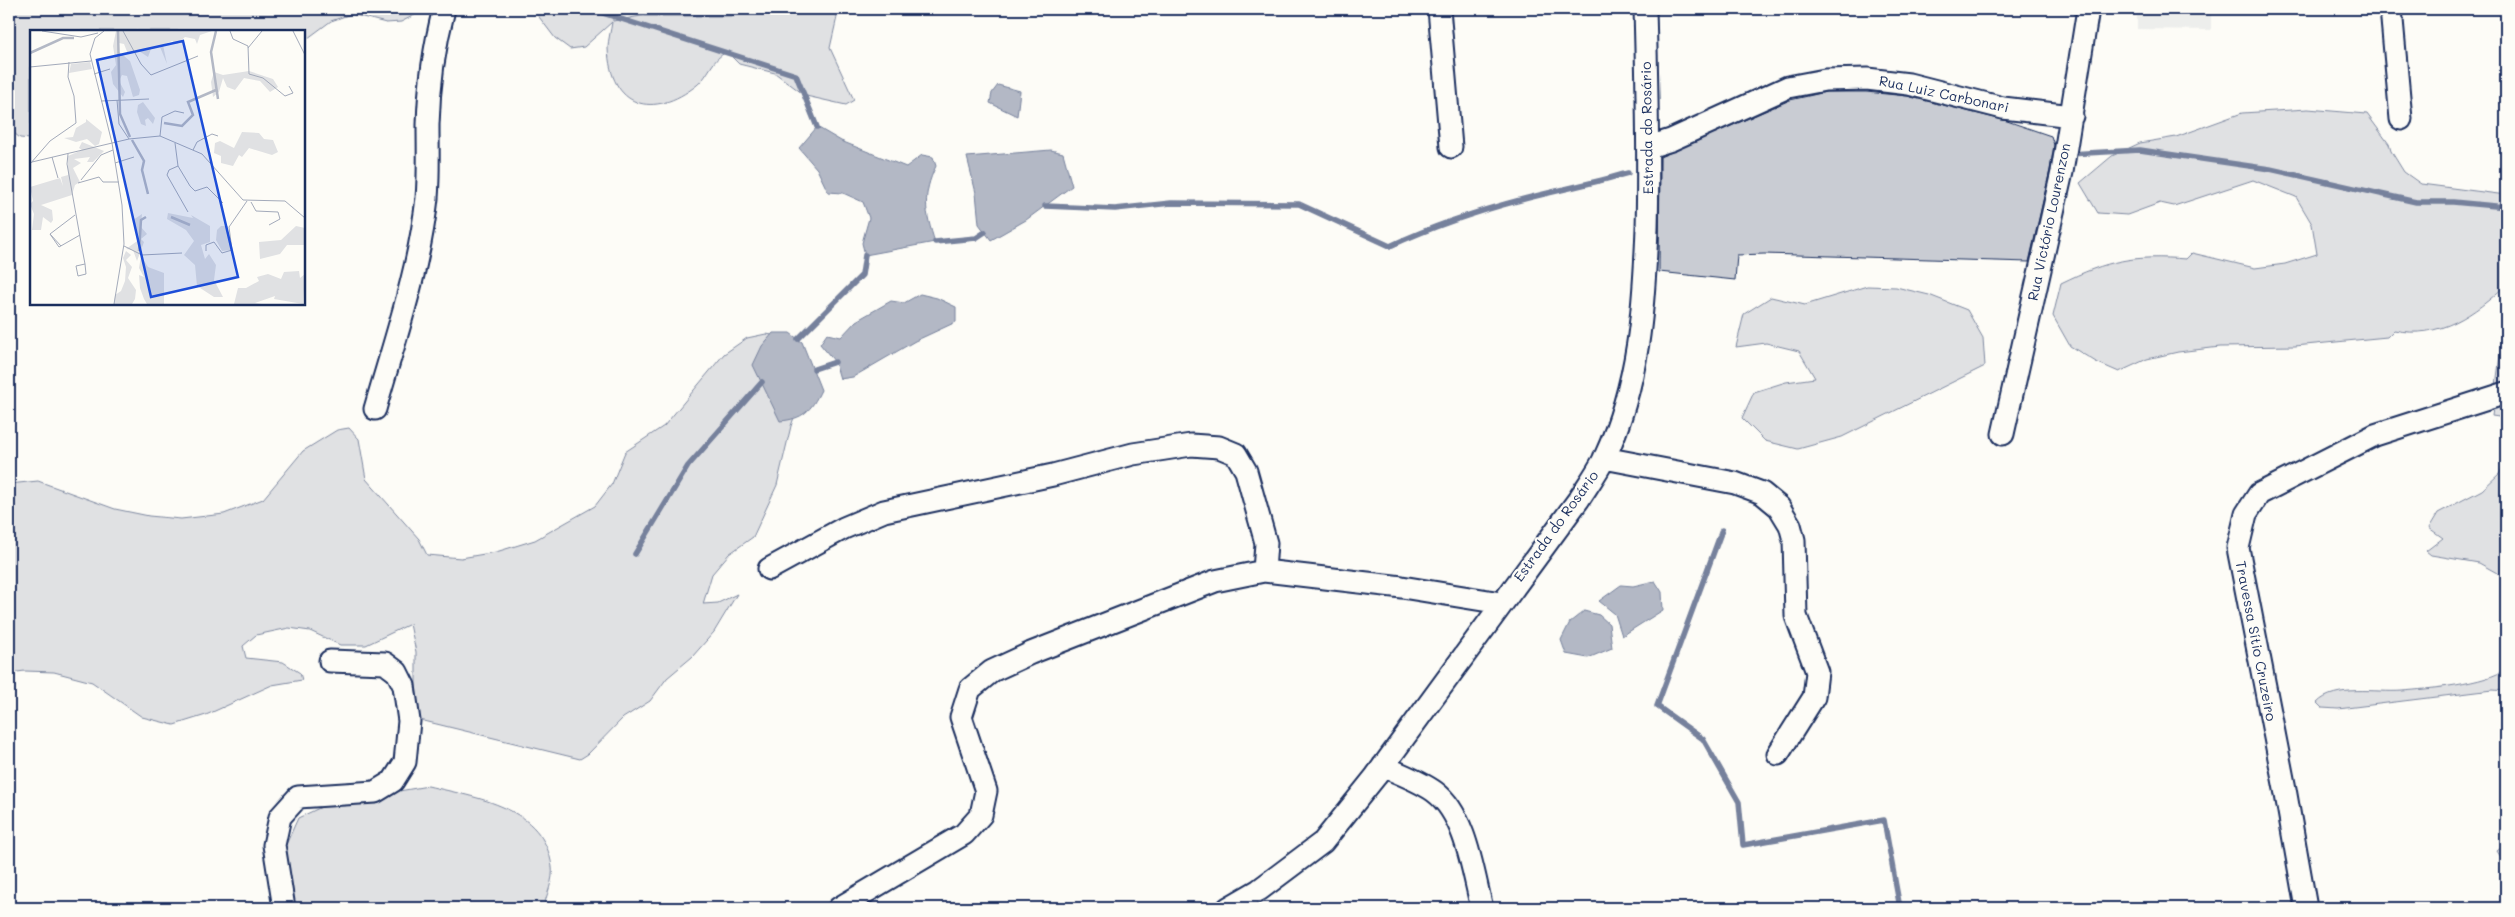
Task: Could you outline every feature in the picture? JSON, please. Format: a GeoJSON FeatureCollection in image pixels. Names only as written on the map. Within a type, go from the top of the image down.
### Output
{"type":"FeatureCollection","features":[{"type":"Feature","properties":{"kind":"street"},"geometry":{"type":"LineString","coordinates":[[375,408],[411,286],[422,233],[427,197],[428,123],[434,50],[444,9]]}},
{"type":"Feature","properties":{"kind":"street"},"geometry":{"type":"LineString","coordinates":[[1439,9],[1451,147]]}},
{"type":"Feature","properties":{"kind":"street","name":"Estrada do Rosário"},"geometry":{"type":"LineString","coordinates":[[1228,908],[1282,874],[1323,842],[1384,766],[1501,603],[1579,499],[1604,458],[1627,396],[1640,338],[1645,285],[1649,147],[1645,9]]}},
{"type":"Feature","properties":{"kind":"street","name":"Rua Victório Lourenzon"},"geometry":{"type":"LineString","coordinates":[[2003,434],[2062,172],[2088,9]]}},
{"type":"Feature","properties":{"kind":"street"},"geometry":{"type":"LineString","coordinates":[[2391,9],[2400,119]]}},
{"type":"Feature","properties":{"kind":"street","name":"Rua Luiz Carbonari"},"geometry":{"type":"LineString","coordinates":[[1649,147],[1671,140],[1788,87],[1825,80],[1867,79],[1909,84],[2003,108],[2072,116]]}},
{"type":"Feature","properties":{"kind":"street","name":"Travessa Sítio Cruzeiro"},"geometry":{"type":"LineString","coordinates":[[2306,908],[2285,788],[2238,548],[2246,514],[2260,494],[2375,435],[2506,393]]}},
{"type":"Feature","properties":{"kind":"street"},"geometry":{"type":"LineString","coordinates":[[769,569],[844,528],[884,511],[1053,475],[1133,454],[1191,445],[1219,447],[1236,454],[1246,471],[1266,543],[1264,571]]}},
{"type":"Feature","properties":{"kind":"street"},"geometry":{"type":"LineString","coordinates":[[1604,458],[1735,483],[1762,493],[1779,507],[1790,525],[1794,540],[1796,616],[1817,672],[1814,697],[1778,754]]}},
{"type":"Feature","properties":{"kind":"street"},"geometry":{"type":"LineString","coordinates":[[839,908],[964,834],[981,815],[986,791],[962,717],[970,689],[992,671],[1031,653],[1215,581],[1264,571],[1402,587],[1501,603]]}},
{"type":"Feature","properties":{"kind":"street"},"geometry":{"type":"LineString","coordinates":[[284,908],[274,845],[280,816],[298,797],[374,792],[393,781],[405,762],[409,722],[404,686],[398,672],[385,663],[330,661]]}},
{"type":"Feature","properties":{"kind":"street"},"geometry":{"type":"LineString","coordinates":[[1384,766],[1434,792],[1449,805],[1460,827],[1482,908]]}},
{"type":"Feature","properties":{"kind":"shaded area"},"geometry":{"type":"Polygon","coordinates":[[[9,9],[426,9],[401,22],[386,23],[351,14],[331,21],[305,40],[305,30],[30,30],[30,139],[20,138],[9,129],[9,9]]]}},
{"type":"Feature","properties":{"kind":"shaded area"},"geometry":{"type":"Polygon","coordinates":[[[518,9],[608,9],[613,13],[613,21],[641,16],[732,16],[756,9],[832,9],[837,17],[830,48],[854,100],[846,105],[806,96],[775,73],[739,64],[727,52],[718,58],[697,85],[681,96],[665,102],[650,104],[637,102],[625,95],[617,84],[611,68],[608,42],[612,22],[584,47],[570,49],[555,38],[536,13],[518,9]]]}},
{"type":"Feature","properties":{"kind":"shaded area"},"geometry":{"type":"Polygon","coordinates":[[[2137,9],[2211,9],[2211,30],[2137,29],[2137,9]]]}},
{"type":"Feature","properties":{"kind":"shaded area"},"geometry":{"type":"Polygon","coordinates":[[[998,85],[1020,91],[1017,116],[990,103],[992,93],[998,85]]]}},
{"type":"Feature","properties":{"kind":"shaded area"},"geometry":{"type":"Polygon","coordinates":[[[2308,109],[2367,114],[2389,144],[2391,151],[2404,172],[2421,184],[2506,195],[2506,285],[2482,306],[2455,322],[2441,328],[2426,331],[2394,330],[2387,337],[2295,346],[2220,347],[2178,352],[2147,359],[2119,372],[2096,362],[2070,346],[2053,316],[2061,283],[2093,269],[2107,264],[2136,259],[2186,259],[2192,253],[2255,268],[2285,264],[2317,254],[2312,224],[2296,197],[2253,180],[2174,206],[2160,203],[2127,215],[2098,213],[2080,183],[2112,156],[2140,143],[2176,137],[2242,113],[2308,109]]]}},
{"type":"Feature","properties":{"kind":"shaded area"},"geometry":{"type":"Polygon","coordinates":[[[817,127],[841,141],[906,167],[922,155],[933,157],[936,166],[929,186],[926,204],[935,242],[865,255],[862,243],[869,218],[863,202],[843,193],[828,192],[817,169],[799,148],[817,127]]]}},
{"type":"Feature","properties":{"kind":"shaded area"},"geometry":{"type":"Polygon","coordinates":[[[1051,150],[1063,153],[1072,186],[1026,220],[991,240],[979,224],[976,193],[967,157],[1051,150]]]}},
{"type":"Feature","properties":{"kind":"shaded area"},"geometry":{"type":"Polygon","coordinates":[[[1867,286],[1896,287],[1929,295],[1967,310],[1983,338],[1985,366],[1842,437],[1798,449],[1765,441],[1742,418],[1754,392],[1786,382],[1815,378],[1799,351],[1766,343],[1736,347],[1744,314],[1771,297],[1805,305],[1867,286]]]}},
{"type":"Feature","properties":{"kind":"shaded area"},"geometry":{"type":"Polygon","coordinates":[[[920,294],[937,298],[956,307],[956,322],[915,341],[853,377],[840,379],[835,362],[820,344],[827,334],[841,337],[856,321],[891,301],[904,303],[920,294]]]}},
{"type":"Feature","properties":{"kind":"shaded area"},"geometry":{"type":"Polygon","coordinates":[[[2506,330],[2506,426],[2499,417],[2492,416],[2503,332],[2506,330]]]}},
{"type":"Feature","properties":{"kind":"shaded area"},"geometry":{"type":"Polygon","coordinates":[[[773,333],[790,333],[802,342],[821,390],[810,409],[800,416],[788,420],[780,421],[753,365],[762,346],[773,333]]]}},
{"type":"Feature","properties":{"kind":"shaded area"},"geometry":{"type":"Polygon","coordinates":[[[766,334],[785,337],[801,398],[791,426],[777,485],[753,537],[729,554],[712,574],[703,604],[718,603],[737,594],[714,632],[692,657],[667,678],[650,701],[623,718],[588,754],[580,759],[416,719],[416,652],[410,624],[366,645],[340,645],[310,631],[289,628],[256,635],[243,646],[246,658],[283,662],[300,673],[302,680],[272,685],[206,715],[174,725],[142,717],[92,682],[54,672],[25,671],[9,673],[9,484],[38,481],[115,509],[149,516],[181,519],[224,514],[263,499],[303,451],[337,430],[349,428],[359,439],[366,479],[419,539],[427,555],[461,558],[496,552],[535,540],[595,506],[612,484],[625,452],[664,426],[724,354],[747,338],[766,334]]]}},
{"type":"Feature","properties":{"kind":"shaded area"},"geometry":{"type":"Polygon","coordinates":[[[2506,458],[2506,578],[2479,563],[2431,555],[2426,551],[2443,538],[2429,528],[2438,513],[2482,490],[2500,473],[2506,458]]]}},
{"type":"Feature","properties":{"kind":"shaded area"},"geometry":{"type":"Polygon","coordinates":[[[1655,581],[1662,592],[1663,610],[1622,636],[1615,614],[1599,601],[1621,585],[1633,586],[1655,581]]]}},
{"type":"Feature","properties":{"kind":"shaded area"},"geometry":{"type":"Polygon","coordinates":[[[1584,611],[1599,615],[1609,624],[1612,648],[1588,658],[1566,654],[1561,640],[1570,622],[1584,611]]]}},
{"type":"Feature","properties":{"kind":"shaded area"},"geometry":{"type":"Polygon","coordinates":[[[2506,669],[2506,691],[2493,690],[2338,709],[2322,708],[2317,703],[2334,693],[2345,691],[2402,691],[2456,685],[2485,678],[2506,669]]]}},
{"type":"Feature","properties":{"kind":"shaded area"},"geometry":{"type":"Polygon","coordinates":[[[428,786],[467,795],[505,808],[522,818],[536,830],[546,846],[552,867],[551,882],[543,908],[292,908],[284,849],[298,818],[330,803],[428,786]]]}},
{"type":"Feature","properties":{"kind":"shaded area"},"geometry":{"type":"Polygon","coordinates":[[[2506,844],[2506,865],[2497,851],[2506,844]]]}},
{"type":"Feature","properties":{"kind":"building"},"geometry":{"type":"Polygon","coordinates":[[[1826,92],[1866,92],[1907,96],[2007,121],[2051,136],[2054,145],[2050,170],[2029,262],[1764,254],[1737,255],[1735,280],[1659,272],[1660,157],[1790,100],[1826,92]]]}},
{"type":"Feature","properties":{"kind":"waterway"},"geometry":{"type":"LineString","coordinates":[[590,9],[796,75],[817,127]]}},
{"type":"Feature","properties":{"kind":"waterway"},"geometry":{"type":"LineString","coordinates":[[2069,154],[2140,150],[2270,169],[2416,202],[2453,202],[2506,207]]}},
{"type":"Feature","properties":{"kind":"waterway"},"geometry":{"type":"LineString","coordinates":[[1045,206],[1115,209],[1171,203],[1299,204],[1390,246],[1439,226],[1490,209],[1628,173]]}},
{"type":"Feature","properties":{"kind":"waterway"},"geometry":{"type":"LineString","coordinates":[[935,242],[976,238],[985,232]]}},
{"type":"Feature","properties":{"kind":"waterway"},"geometry":{"type":"LineString","coordinates":[[798,339],[862,275],[865,255]]}},
{"type":"Feature","properties":{"kind":"waterway"},"geometry":{"type":"LineString","coordinates":[[814,369],[835,362]]}},
{"type":"Feature","properties":{"kind":"waterway"},"geometry":{"type":"LineString","coordinates":[[635,554],[688,466],[762,382]]}},
{"type":"Feature","properties":{"kind":"waterway"},"geometry":{"type":"LineString","coordinates":[[1722,530],[1657,706],[1703,739],[1739,802],[1743,845],[1884,820],[1900,908]]}}]}
